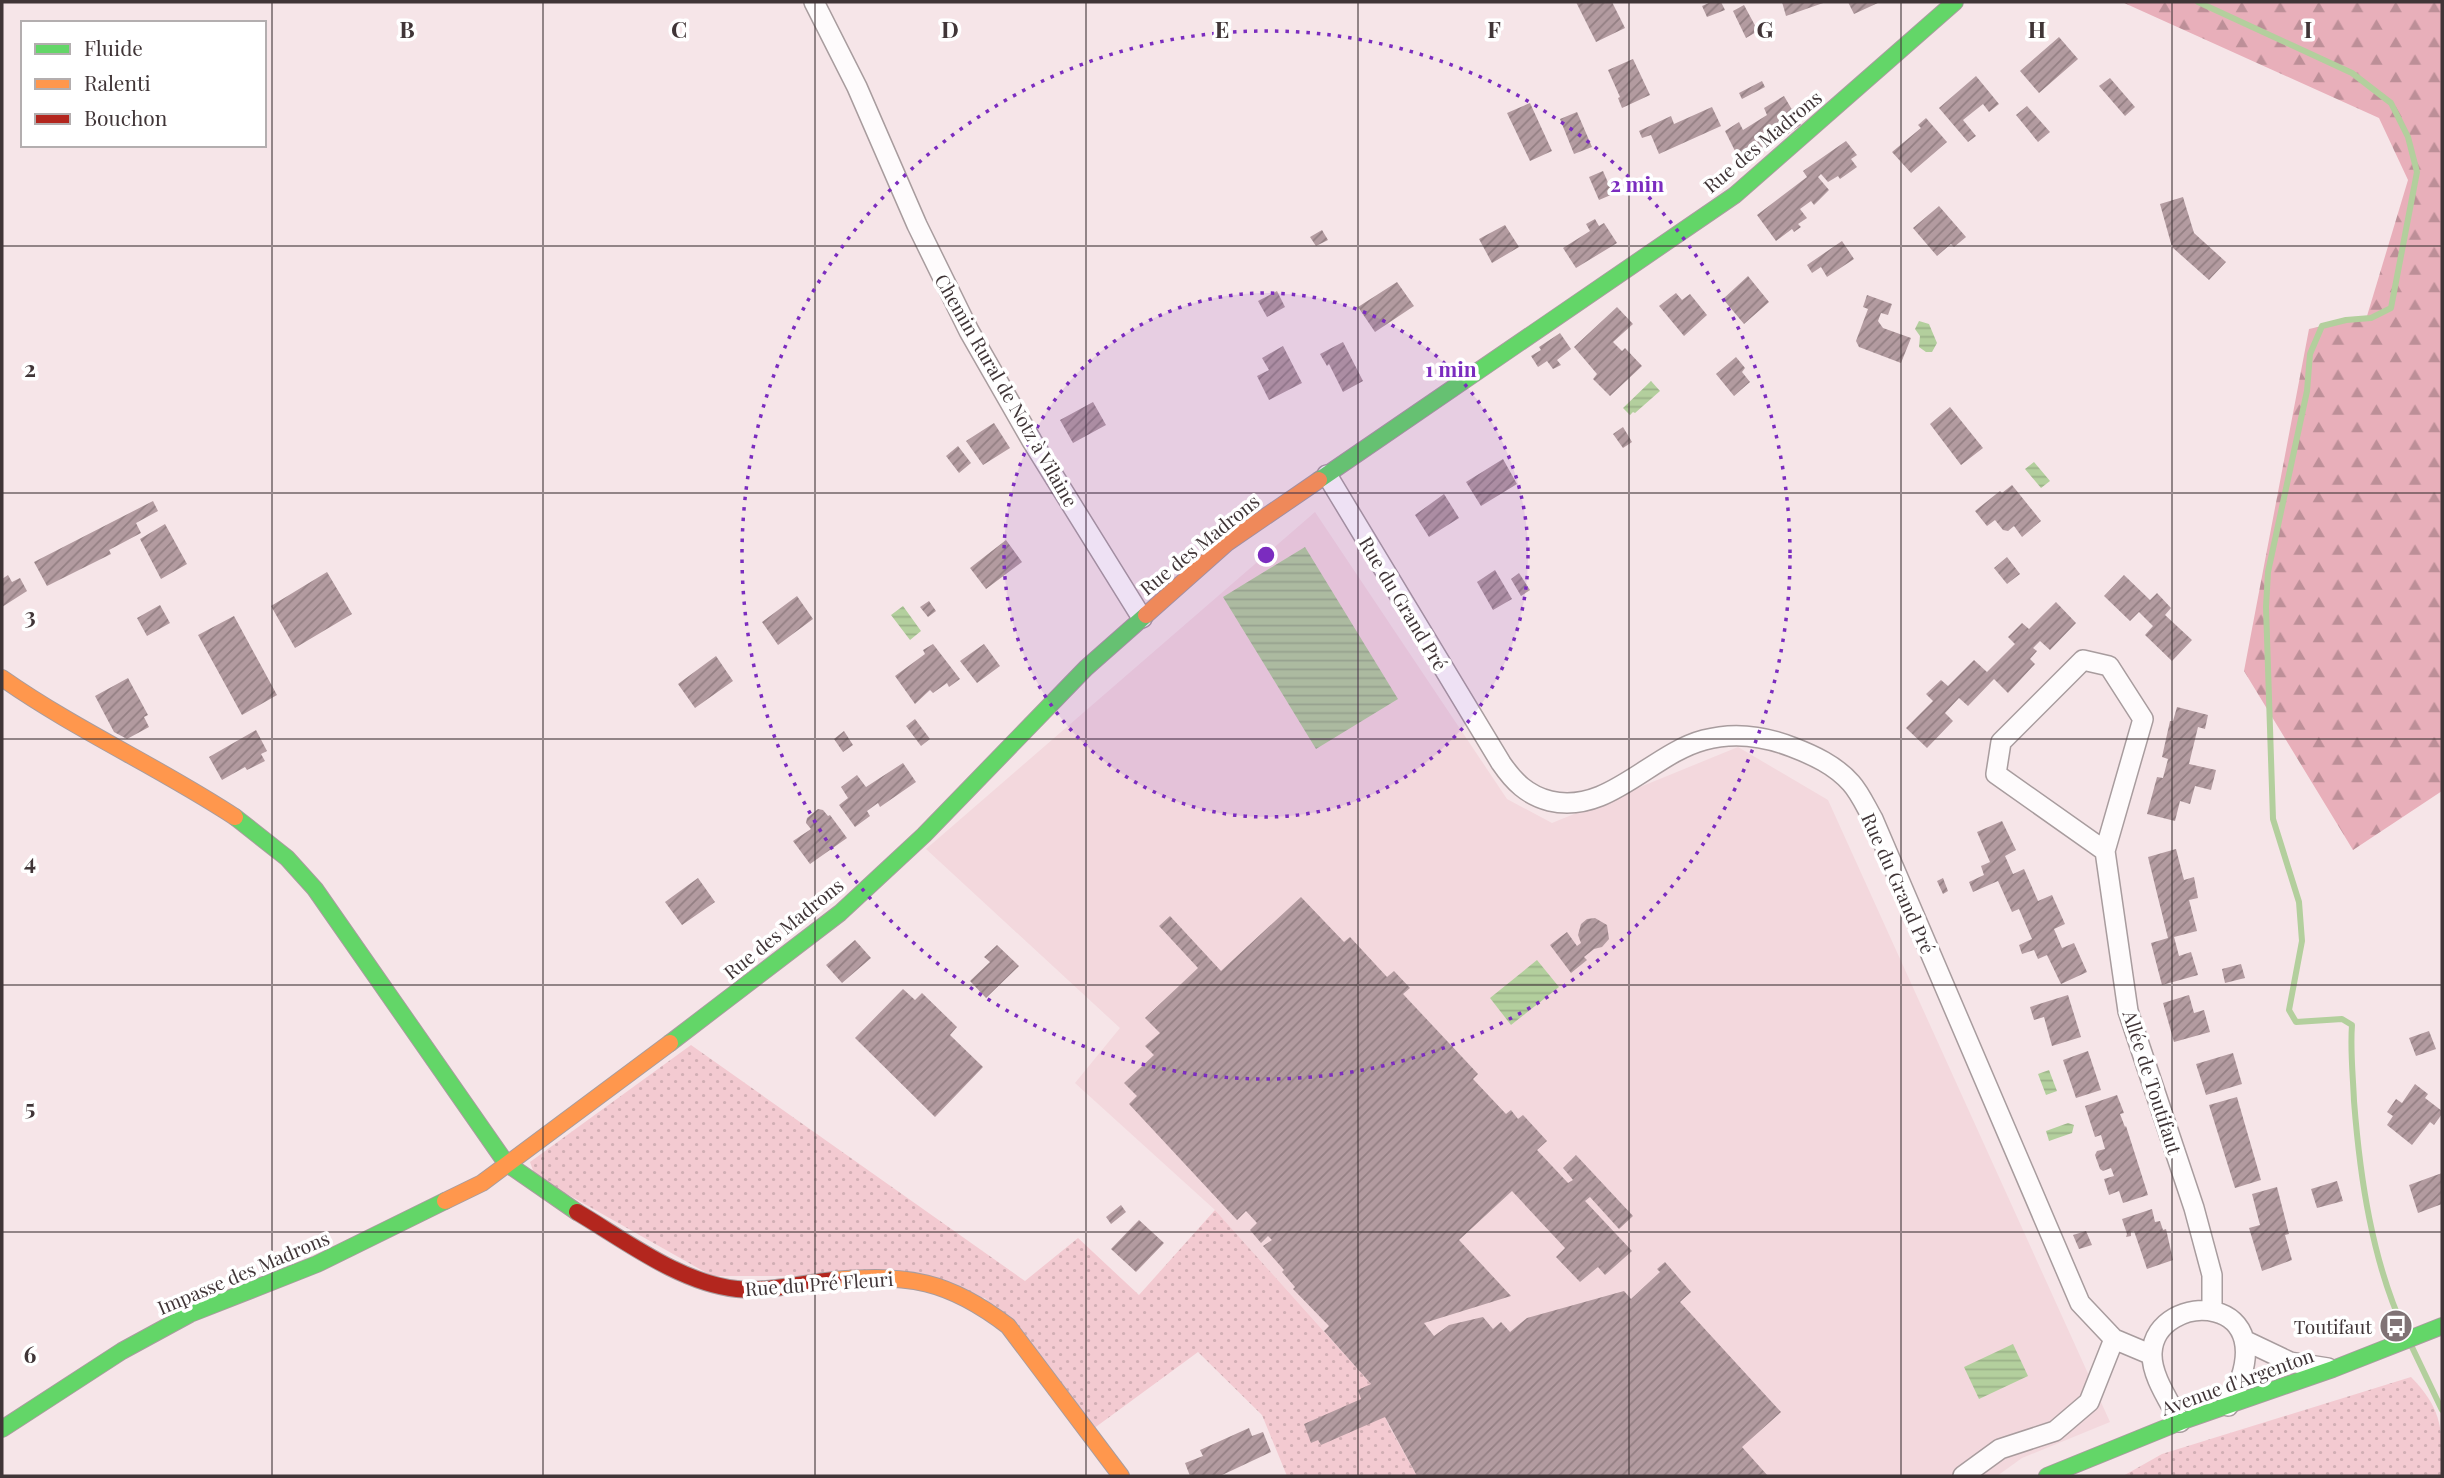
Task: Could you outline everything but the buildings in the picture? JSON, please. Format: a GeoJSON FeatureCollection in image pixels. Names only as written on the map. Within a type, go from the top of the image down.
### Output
{"type":"FeatureCollection","features":[{"type":"Feature","properties":{"kind":"street","name":"Chemin Rural de Notz à Vilaine"},"geometry":{"type":"LineString","coordinates":[[814,2],[857,87],[917,225],[969,331],[1032,440],[1142,618]]}},
{"type":"Feature","properties":{"kind":"street","name":"Rue des Madrons"},"geometry":{"type":"LineString","coordinates":[[506,1163],[757,978],[840,913],[924,835],[1086,668],[1227,543],[1735,195],[1955,2]]}},
{"type":"Feature","properties":{"kind":"street","name":"Rue du Grand Pré"},"geometry":{"type":"LineString","coordinates":[[1327,475],[1501,763],[1515,783],[1537,798],[1566,805],[1598,798],[1694,744],[1703,740],[1738,735],[1776,740],[1821,759],[1850,782],[1873,819],[2080,1303],[2114,1339],[2151,1355]]}},
{"type":"Feature","properties":{"kind":"street","name":"Allée de Toutifaut"},"geometry":{"type":"LineString","coordinates":[[2105,851],[1996,774],[2001,742],[2083,660],[2109,666],[2143,719],[2105,851],[2128,1011],[2194,1208],[2212,1275],[2212,1310]]}},
{"type":"Feature","properties":{"kind":"street","name":"Rue du Pré Fleuri"},"geometry":{"type":"LineString","coordinates":[[2,678],[51,713],[166,774],[225,809],[274,847],[315,889],[506,1163],[557,1200],[646,1252],[699,1279],[716,1284],[739,1289],[844,1278],[900,1277],[948,1288],[978,1302],[1008,1326],[1025,1345],[1079,1423],[1121,1476]]}},
{"type":"Feature","properties":{"kind":"street","name":"Impasse des Madrons"},"geometry":{"type":"LineString","coordinates":[[2,1429],[122,1351],[190,1314],[329,1259],[482,1183],[506,1163]]}},
{"type":"Feature","properties":{"kind":"street"},"geometry":{"type":"LineString","coordinates":[[2180,1422],[2155,1372],[2151,1355],[2154,1338],[2164,1324],[2183,1313],[2212,1310],[2233,1319],[2246,1341],[2247,1360],[2240,1385],[2228,1406]]}},
{"type":"Feature","properties":{"kind":"street","name":"Avenue d'Argenton"},"geometry":{"type":"LineString","coordinates":[[2047,1476],[2180,1422],[2333,1369],[2440,1327]]}},
{"type":"Feature","properties":{"kind":"street"},"geometry":{"type":"LineString","coordinates":[[1963,1476],[2000,1449],[2055,1431],[2089,1402],[2114,1339]]}},
{"type":"Feature","properties":{"kind":"street"},"geometry":{"type":"LineString","coordinates":[[2246,1341],[2290,1362],[2333,1369]]}},
{"type":"Feature","properties":{"kind":"shaded area"},"geometry":{"type":"Polygon","coordinates":[[[1919,321],[1929,324],[1937,343],[1932,352],[1926,352],[1919,347],[1920,336],[1915,329],[1919,321]]]}},
{"type":"Feature","properties":{"kind":"shaded area"},"geometry":{"type":"Polygon","coordinates":[[[1651,381],[1660,391],[1630,415],[1623,408],[1651,381]]]}},
{"type":"Feature","properties":{"kind":"shaded area"},"geometry":{"type":"Polygon","coordinates":[[[2034,462],[2050,481],[2041,488],[2025,469],[2034,462]]]}},
{"type":"Feature","properties":{"kind":"shaded area"},"geometry":{"type":"Polygon","coordinates":[[[1315,512],[1507,799],[1552,823],[1738,747],[1828,800],[2110,1422],[2022,1458],[1997,1476],[1417,1476],[1389,1426],[1371,1384],[1215,1210],[1075,1083],[1120,1028],[926,849],[1315,512]]]}},
{"type":"Feature","properties":{"kind":"shaded area"},"geometry":{"type":"Polygon","coordinates":[[[1305,547],[1398,699],[1316,749],[1223,597],[1305,547]]]}},
{"type":"Feature","properties":{"kind":"shaded area"},"geometry":{"type":"Polygon","coordinates":[[[903,606],[921,631],[910,640],[891,615],[903,606]]]}},
{"type":"Feature","properties":{"kind":"shaded area"},"geometry":{"type":"Polygon","coordinates":[[[1537,960],[1559,987],[1511,1025],[1490,998],[1537,960]]]}},
{"type":"Feature","properties":{"kind":"shaded area"},"geometry":{"type":"Polygon","coordinates":[[[691,1045],[1025,1281],[1078,1238],[1139,1295],[1215,1210],[1371,1384],[1389,1426],[1417,1476],[1287,1476],[1262,1415],[1198,1352],[1093,1429],[985,1298],[797,1276],[712,1276],[535,1176],[530,1162],[691,1045]]]}},
{"type":"Feature","properties":{"kind":"shaded area"},"geometry":{"type":"Polygon","coordinates":[[[2049,1070],[2057,1091],[2046,1095],[2038,1074],[2049,1070]]]}},
{"type":"Feature","properties":{"kind":"shaded area"},"geometry":{"type":"Polygon","coordinates":[[[2068,1123],[2074,1125],[2072,1133],[2049,1141],[2046,1131],[2068,1123]]]}},
{"type":"Feature","properties":{"kind":"shaded area"},"geometry":{"type":"Polygon","coordinates":[[[2013,1344],[2028,1376],[1979,1399],[1964,1367],[2013,1344]]]}},
{"type":"Feature","properties":{"kind":"shaded area"},"geometry":{"type":"Polygon","coordinates":[[[2411,1377],[2430,1400],[2439,1422],[2442,1476],[2123,1476],[2162,1454],[2411,1377]]]}},
{"type":"Feature","properties":{"kind":"green space"},"geometry":{"type":"Polygon","coordinates":[[[2122,2],[2442,2],[2442,791],[2353,850],[2244,671],[2309,329],[2367,316],[2408,180],[2379,118],[2122,2]]]}},
{"type":"Feature","properties":{"kind":"waterway"},"geometry":{"type":"LineString","coordinates":[[2198,2],[2352,73],[2391,103],[2408,137],[2417,172],[2391,308],[2371,318],[2322,326],[2310,354],[2307,391],[2268,572],[2266,607],[2273,819],[2299,902],[2302,941],[2289,1010],[2296,1022],[2342,1019],[2352,1025],[2354,1101],[2369,1219],[2384,1277],[2405,1332]]}},
{"type":"Feature","properties":{"kind":"waterway"},"geometry":{"type":"LineString","coordinates":[[2411,1345],[2442,1410]]}},
{"type":"Feature","properties":{"kind":"traffic: fast"},"geometry":{"type":"LineString","coordinates":[[1319,480],[1735,195],[1955,2]]}},
{"type":"Feature","properties":{"kind":"traffic: fast"},"geometry":{"type":"LineString","coordinates":[[670,1043],[840,913],[924,835],[1086,668],[1146,615]]}},
{"type":"Feature","properties":{"kind":"traffic: fast"},"geometry":{"type":"LineString","coordinates":[[235,817],[287,858],[315,889],[506,1163],[577,1212]]}},
{"type":"Feature","properties":{"kind":"traffic: fast"},"geometry":{"type":"LineString","coordinates":[[2,1429],[122,1351],[190,1314],[317,1264],[445,1201]]}},
{"type":"Feature","properties":{"kind":"traffic: fast"},"geometry":{"type":"LineString","coordinates":[[2047,1476],[2180,1422],[2333,1369],[2442,1326]]}},
{"type":"Feature","properties":{"kind":"traffic: slow"},"geometry":{"type":"LineString","coordinates":[[1146,615],[1227,543],[1319,480]]}},
{"type":"Feature","properties":{"kind":"traffic: slow"},"geometry":{"type":"LineString","coordinates":[[2,678],[59,715],[235,817]]}},
{"type":"Feature","properties":{"kind":"traffic: slow"},"geometry":{"type":"LineString","coordinates":[[445,1201],[482,1183],[670,1043]]}},
{"type":"Feature","properties":{"kind":"traffic: slow"},"geometry":{"type":"LineString","coordinates":[[834,1280],[884,1278],[926,1284],[966,1299],[1008,1326],[1121,1476]]}},
{"type":"Feature","properties":{"kind":"traffic: jam"},"geometry":{"type":"LineString","coordinates":[[577,1212],[674,1270],[716,1285],[737,1289],[761,1289],[834,1280]]}},
{"type":"Feature","properties":{"kind":"place","name":"Toutifaut"},"geometry":{"type":"Point","coordinates":[2396,1326]}}]}
